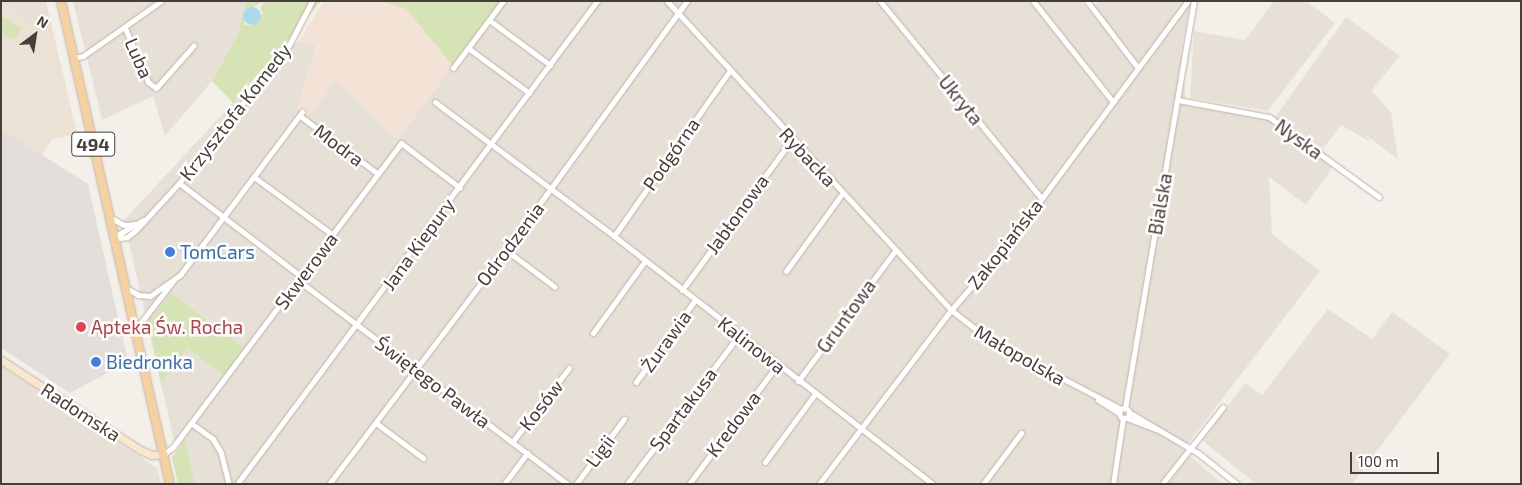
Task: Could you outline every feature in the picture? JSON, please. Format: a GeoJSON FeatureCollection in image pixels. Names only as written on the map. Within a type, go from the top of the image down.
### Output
{"type":"FeatureCollection","features":[{"type":"Feature","properties":{"kind":"main road","name":"494"},"geometry":{"type":"LineString","coordinates":[[61,1],[170,484]]}},
{"type":"Feature","properties":{"kind":"street","name":"Luba"},"geometry":{"type":"LineString","coordinates":[[73,58],[83,56],[161,1]]}},
{"type":"Feature","properties":{"kind":"street","name":"Krzysztofa Komedy"},"geometry":{"type":"LineString","coordinates":[[117,250],[179,183],[288,45],[312,1]]}},
{"type":"Feature","properties":{"kind":"street"},"geometry":{"type":"LineString","coordinates":[[453,68],[503,1]]}},
{"type":"Feature","properties":{"kind":"street","name":"Jana Kiepury"},"geometry":{"type":"LineString","coordinates":[[237,484],[358,326],[597,1]]}},
{"type":"Feature","properties":{"kind":"street","name":"Rybacka"},"geometry":{"type":"LineString","coordinates":[[667,1],[729,72],[894,252],[951,310]]}},
{"type":"Feature","properties":{"kind":"street","name":"Odrodzenia"},"geometry":{"type":"LineString","coordinates":[[329,484],[552,189],[687,1]]}},
{"type":"Feature","properties":{"kind":"street","name":"Ukryta"},"geometry":{"type":"LineString","coordinates":[[880,1],[1041,198]]}},
{"type":"Feature","properties":{"kind":"street"},"geometry":{"type":"LineString","coordinates":[[1034,1],[1113,102]]}},
{"type":"Feature","properties":{"kind":"street"},"geometry":{"type":"LineString","coordinates":[[1087,1],[1138,68]]}},
{"type":"Feature","properties":{"kind":"street","name":"Zakopiańska"},"geometry":{"type":"LineString","coordinates":[[819,484],[951,310],[999,255],[1188,1]]}},
{"type":"Feature","properties":{"kind":"street","name":"Bialska"},"geometry":{"type":"LineString","coordinates":[[1113,484],[1194,1]]}},
{"type":"Feature","properties":{"kind":"street"},"geometry":{"type":"LineString","coordinates":[[489,20],[550,65]]}},
{"type":"Feature","properties":{"kind":"street","name":"Luba"},"geometry":{"type":"LineString","coordinates":[[125,28],[148,82],[156,88],[194,45]]}},
{"type":"Feature","properties":{"kind":"street"},"geometry":{"type":"LineString","coordinates":[[468,48],[529,94]]}},
{"type":"Feature","properties":{"kind":"street","name":"Podgórna"},"geometry":{"type":"LineString","coordinates":[[614,236],[729,72]]}},
{"type":"Feature","properties":{"kind":"street","name":"Nyska"},"geometry":{"type":"LineString","coordinates":[[1178,100],[1269,116],[1379,197]]}},
{"type":"Feature","properties":{"kind":"street","name":"Kalinowa"},"geometry":{"type":"LineString","coordinates":[[435,102],[614,236],[859,429],[932,484]]}},
{"type":"Feature","properties":{"kind":"street","name":"Modra"},"geometry":{"type":"LineString","coordinates":[[254,176],[301,114],[378,174]]}},
{"type":"Feature","properties":{"kind":"street","name":"Jabłonowa"},"geometry":{"type":"LineString","coordinates":[[682,290],[792,139]]}},
{"type":"Feature","properties":{"kind":"street","name":"Skwerowa"},"geometry":{"type":"LineString","coordinates":[[164,454],[173,447],[401,144],[460,188]]}},
{"type":"Feature","properties":{"kind":"street"},"geometry":{"type":"LineString","coordinates":[[135,330],[254,176],[333,235]]}},
{"type":"Feature","properties":{"kind":"street","name":"Świętego Pawła"},"geometry":{"type":"LineString","coordinates":[[179,183],[358,326],[417,368],[567,484]]}},
{"type":"Feature","properties":{"kind":"street"},"geometry":{"type":"LineString","coordinates":[[786,271],[842,194]]}},
{"type":"Feature","properties":{"kind":"street"},"geometry":{"type":"LineString","coordinates":[[109,216],[124,225],[138,224]]}},
{"type":"Feature","properties":{"kind":"street","name":"Krzysztofa Komedy"},"geometry":{"type":"LineString","coordinates":[[114,238],[149,217]]}},
{"type":"Feature","properties":{"kind":"street"},"geometry":{"type":"LineString","coordinates":[[114,238],[127,237]]}},
{"type":"Feature","properties":{"kind":"street"},"geometry":{"type":"LineString","coordinates":[[506,250],[554,287]]}},
{"type":"Feature","properties":{"kind":"street","name":"Gruntowa"},"geometry":{"type":"LineString","coordinates":[[798,381],[894,252]]}},
{"type":"Feature","properties":{"kind":"street"},"geometry":{"type":"LineString","coordinates":[[593,333],[645,261]]}},
{"type":"Feature","properties":{"kind":"street"},"geometry":{"type":"LineString","coordinates":[[126,287],[138,295],[150,296],[174,281]]}},
{"type":"Feature","properties":{"kind":"street","name":"Żurawia"},"geometry":{"type":"LineString","coordinates":[[636,382],[695,300]]}},
{"type":"Feature","properties":{"kind":"street","name":"Małopolska"},"geometry":{"type":"LineString","coordinates":[[951,310],[991,341],[1189,448],[1237,484]]}},
{"type":"Feature","properties":{"kind":"street","name":"Spartakusa"},"geometry":{"type":"LineString","coordinates":[[627,484],[739,335]]}},
{"type":"Feature","properties":{"kind":"street","name":"Radomska"},"geometry":{"type":"LineString","coordinates":[[1,360],[140,450],[152,455],[164,454]]}},
{"type":"Feature","properties":{"kind":"street","name":"Kredowa"},"geometry":{"type":"LineString","coordinates":[[689,484],[778,365]]}},
{"type":"Feature","properties":{"kind":"street","name":"Kosów"},"geometry":{"type":"LineString","coordinates":[[512,441],[569,368]]}},
{"type":"Feature","properties":{"kind":"street"},"geometry":{"type":"LineString","coordinates":[[765,462],[815,394]]}},
{"type":"Feature","properties":{"kind":"street"},"geometry":{"type":"LineString","coordinates":[[1162,484],[1223,407]]}},
{"type":"Feature","properties":{"kind":"street","name":"Ligii"},"geometry":{"type":"LineString","coordinates":[[576,484],[624,419]]}},
{"type":"Feature","properties":{"kind":"street"},"geometry":{"type":"LineString","coordinates":[[191,423],[213,439],[221,452],[229,484]]}},
{"type":"Feature","properties":{"kind":"street"},"geometry":{"type":"LineString","coordinates":[[376,423],[422,458]]}},
{"type":"Feature","properties":{"kind":"street"},"geometry":{"type":"LineString","coordinates":[[983,484],[1021,432]]}},
{"type":"Feature","properties":{"kind":"street"},"geometry":{"type":"LineString","coordinates":[[504,484],[527,453]]}},
{"type":"Feature","properties":{"kind":"shaded area"},"geometry":{"type":"Polygon","coordinates":[[[1,1],[46,1],[54,36],[1,3],[1,1]]]}},
{"type":"Feature","properties":{"kind":"shaded area"},"geometry":{"type":"Polygon","coordinates":[[[73,1],[247,1],[237,36],[212,81],[165,136],[153,96],[102,120],[73,1]]]}},
{"type":"Feature","properties":{"kind":"shaded area"},"geometry":{"type":"Polygon","coordinates":[[[324,1],[381,1],[406,9],[453,66],[398,139],[336,80],[308,116],[297,108],[316,45],[299,41],[324,1]]]}},
{"type":"Feature","properties":{"kind":"shaded area"},"geometry":{"type":"Polygon","coordinates":[[[500,1],[1081,1],[1088,10],[1100,1],[1191,1],[1181,53],[1186,106],[1276,116],[1346,17],[1400,56],[1371,91],[1391,112],[1398,159],[1363,133],[1372,143],[1341,125],[1323,149],[1332,168],[1306,205],[1269,177],[1272,234],[1320,271],[1183,450],[1223,484],[195,484],[185,438],[174,441],[124,220],[233,103],[299,41],[316,44],[308,116],[336,80],[398,139],[500,1]]]}},
{"type":"Feature","properties":{"kind":"shaded area"},"geometry":{"type":"Polygon","coordinates":[[[1274,1],[1306,1],[1335,23],[1268,111],[1190,98],[1194,31],[1245,40],[1274,1]]]}},
{"type":"Feature","properties":{"kind":"shaded area"},"geometry":{"type":"Polygon","coordinates":[[[1,3],[54,36],[77,134],[52,139],[42,155],[1,129],[1,3]]]}},
{"type":"Feature","properties":{"kind":"shaded area"},"geometry":{"type":"Polygon","coordinates":[[[1,129],[88,184],[128,362],[70,393],[1,348],[1,129]]]}},
{"type":"Feature","properties":{"kind":"shaded area"},"geometry":{"type":"Polygon","coordinates":[[[1328,309],[1372,339],[1392,312],[1450,354],[1352,484],[1256,484],[1202,440],[1245,383],[1262,395],[1328,309]]]}},
{"type":"Feature","properties":{"kind":"shaded area"},"geometry":{"type":"Polygon","coordinates":[[[112,326],[120,330],[123,342],[120,346],[124,345],[128,361],[120,366],[108,342],[75,360],[74,356],[91,348],[86,339],[112,326]]]}},
{"type":"Feature","properties":{"kind":"shaded area"},"geometry":{"type":"Polygon","coordinates":[[[1,366],[157,468],[161,484],[1,484],[1,366]]]}},
{"type":"Feature","properties":{"kind":"green space"},"geometry":{"type":"Polygon","coordinates":[[[247,1],[264,1],[321,1],[233,103],[212,81],[237,36],[247,1]],[[264,1],[245,12],[244,24],[251,26],[263,13],[260,9],[264,1]]]}},
{"type":"Feature","properties":{"kind":"green space"},"geometry":{"type":"Polygon","coordinates":[[[381,1],[500,1],[453,66],[406,9],[381,1]]]}},
{"type":"Feature","properties":{"kind":"green space"},"geometry":{"type":"Polygon","coordinates":[[[1,16],[21,28],[14,40],[1,33],[1,16]]]}},
{"type":"Feature","properties":{"kind":"green space"},"geometry":{"type":"Polygon","coordinates":[[[171,293],[244,348],[224,375],[187,348],[161,383],[148,322],[171,293]]]}},
{"type":"Feature","properties":{"kind":"green space"},"geometry":{"type":"Polygon","coordinates":[[[185,438],[195,484],[178,484],[172,458],[185,438]]]}},
{"type":"Feature","properties":{"kind":"water"},"geometry":{"type":"Polygon","coordinates":[[[248,7],[256,7],[261,12],[259,23],[248,25],[243,20],[243,12],[248,7]]]}},
{"type":"Feature","properties":{"kind":"place","name":"TomCars"},"geometry":{"type":"Point","coordinates":[170,252]}},
{"type":"Feature","properties":{"kind":"place","name":"Apteka Św. Rocha"},"geometry":{"type":"Point","coordinates":[81,327]}},
{"type":"Feature","properties":{"kind":"place","name":"Biedronka"},"geometry":{"type":"Point","coordinates":[96,362]}}]}
